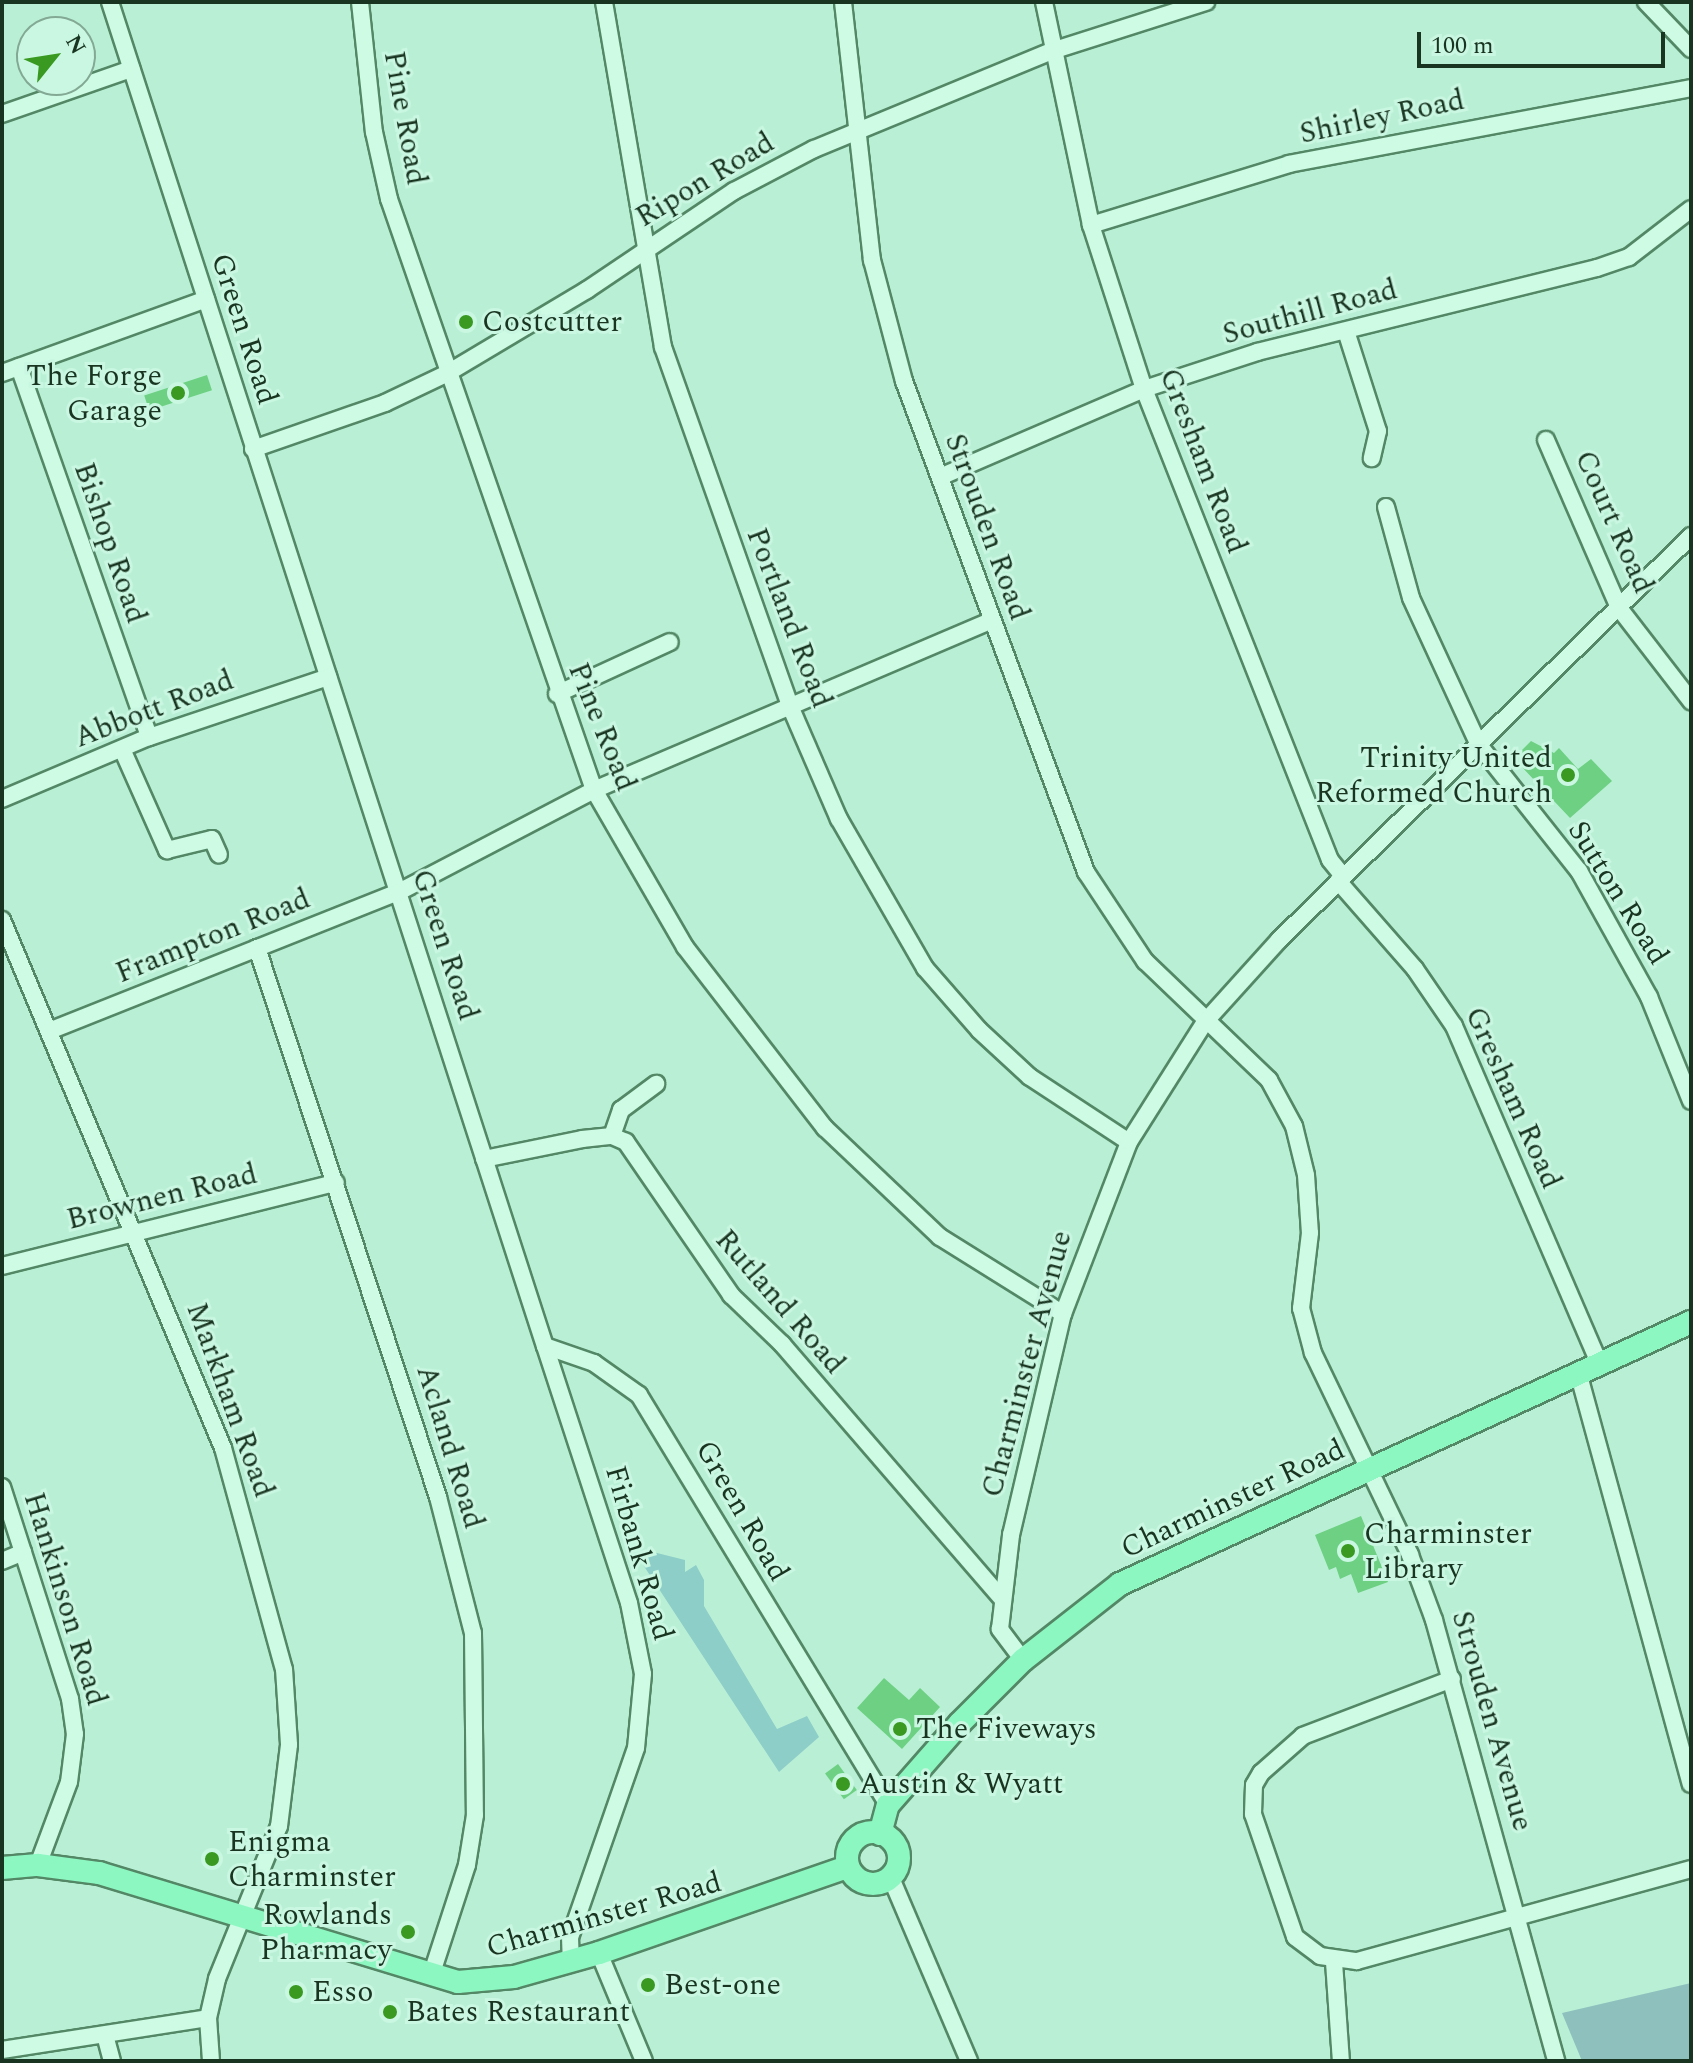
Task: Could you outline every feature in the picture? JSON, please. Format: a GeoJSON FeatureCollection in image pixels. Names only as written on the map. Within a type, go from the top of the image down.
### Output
{"type":"FeatureCollection","features":[{"type":"Feature","properties":{"kind":"main road","name":"Charminster Road"},"geometry":{"type":"LineString","coordinates":[[880,1834],[888,1805],[1023,1660],[1120,1584],[1691,1322]]}},
{"type":"Feature","properties":{"kind":"main road"},"geometry":{"type":"LineString","coordinates":[[880,1834],[899,1854],[891,1878],[867,1884],[848,1867],[855,1839],[880,1834]]}},
{"type":"Feature","properties":{"kind":"main road","name":"Charminster Road"},"geometry":{"type":"LineString","coordinates":[[2,1868],[38,1865],[99,1873],[458,1982],[514,1977],[599,1953],[848,1867]]}},
{"type":"Feature","properties":{"kind":"street","name":"Green Road"},"geometry":{"type":"LineString","coordinates":[[110,2],[545,1346],[594,1363],[639,1395],[888,1805]]}},
{"type":"Feature","properties":{"kind":"street","name":"Pine Road"},"geometry":{"type":"LineString","coordinates":[[360,2],[374,132],[389,199],[446,374],[557,694],[594,790],[685,947],[825,1128],[940,1237],[1063,1314]]}},
{"type":"Feature","properties":{"kind":"street","name":"Portland Road"},"geometry":{"type":"LineString","coordinates":[[604,2],[663,347],[790,706],[859,859],[925,968],[1030,1077],[1129,1142]]}},
{"type":"Feature","properties":{"kind":"street","name":"Strouden Road"},"geometry":{"type":"LineString","coordinates":[[843,2],[857,132],[884,322],[990,621],[1086,872],[1130,942],[1205,1022]]}},
{"type":"Feature","properties":{"kind":"street","name":"Gresham Road"},"geometry":{"type":"LineString","coordinates":[[1044,2],[1091,225],[1144,389],[1320,836],[1340,878],[1415,969],[1454,1026],[1599,1362]]}},
{"type":"Feature","properties":{"kind":"street","name":"Ripon Road"},"geometry":{"type":"LineString","coordinates":[[253,449],[385,403],[446,374],[587,290],[645,247],[774,168],[1052,51],[1206,2]]}},
{"type":"Feature","properties":{"kind":"street"},"geometry":{"type":"LineString","coordinates":[[1646,2],[1691,49]]}},
{"type":"Feature","properties":{"kind":"street"},"geometry":{"type":"LineString","coordinates":[[2,114],[131,69]]}},
{"type":"Feature","properties":{"kind":"street","name":"Shirley Road"},"geometry":{"type":"LineString","coordinates":[[1091,225],[1289,164],[1691,88]]}},
{"type":"Feature","properties":{"kind":"street","name":"Southill Road"},"geometry":{"type":"LineString","coordinates":[[940,477],[1144,389],[1257,352],[1608,264],[1659,237],[1691,209]]}},
{"type":"Feature","properties":{"kind":"street"},"geometry":{"type":"LineString","coordinates":[[2,373],[206,299]]}},
{"type":"Feature","properties":{"kind":"street"},"geometry":{"type":"LineString","coordinates":[[1346,331],[1378,431],[1372,458]]}},
{"type":"Feature","properties":{"kind":"street","name":"Bishop Road"},"geometry":{"type":"LineString","coordinates":[[19,367],[149,737]]}},
{"type":"Feature","properties":{"kind":"street","name":"Court Road"},"geometry":{"type":"LineString","coordinates":[[1546,440],[1619,608],[1691,701]]}},
{"type":"Feature","properties":{"kind":"street","name":"Sutton Road"},"geometry":{"type":"LineString","coordinates":[[1386,507],[1411,598],[1479,745],[1579,871],[1649,997],[1691,1101]]}},
{"type":"Feature","properties":{"kind":"street","name":"Charminster Avenue"},"geometry":{"type":"LineString","coordinates":[[1023,1660],[1000,1629],[1000,1597],[1063,1314],[1129,1142],[1205,1022],[1340,878],[1691,536]]}},
{"type":"Feature","properties":{"kind":"street","name":"Frampton Road"},"geometry":{"type":"LineString","coordinates":[[49,1031],[399,892],[594,790],[990,621]]}},
{"type":"Feature","properties":{"kind":"street"},"geometry":{"type":"LineString","coordinates":[[557,694],[670,642]]}},
{"type":"Feature","properties":{"kind":"street","name":"Abbott Road"},"geometry":{"type":"LineString","coordinates":[[2,799],[149,737],[328,677]]}},
{"type":"Feature","properties":{"kind":"street"},"geometry":{"type":"LineString","coordinates":[[122,749],[167,850],[212,839],[219,855]]}},
{"type":"Feature","properties":{"kind":"street","name":"Markham Road"},"geometry":{"type":"LineString","coordinates":[[2,920],[223,1448],[284,1669],[284,1801],[240,1918],[208,2018]]}},
{"type":"Feature","properties":{"kind":"street","name":"Acland Road"},"geometry":{"type":"LineString","coordinates":[[257,948],[438,1497],[474,1644],[475,1815],[467,1865],[431,1976]]}},
{"type":"Feature","properties":{"kind":"street","name":"Strouden Avenue"},"geometry":{"type":"LineString","coordinates":[[1205,1022],[1269,1080],[1294,1126],[1306,1175],[1310,1233],[1301,1308],[1313,1353],[1371,1468],[1410,1555],[1452,1679],[1520,1918],[1556,2061]]}},
{"type":"Feature","properties":{"kind":"street"},"geometry":{"type":"LineString","coordinates":[[484,1159],[612,1136],[621,1110],[656,1084]]}},
{"type":"Feature","properties":{"kind":"street","name":"Rutland Road"},"geometry":{"type":"LineString","coordinates":[[612,1136],[626,1142],[731,1295],[782,1344],[1000,1597]]}},
{"type":"Feature","properties":{"kind":"street","name":"Brownen Road"},"geometry":{"type":"LineString","coordinates":[[2,1266],[336,1183]]}},
{"type":"Feature","properties":{"kind":"street","name":"Firbank Road"},"geometry":{"type":"LineString","coordinates":[[545,1346],[625,1590],[643,1674],[636,1748],[570,1937],[571,1961]]}},
{"type":"Feature","properties":{"kind":"street"},"geometry":{"type":"LineString","coordinates":[[1578,1372],[1691,1784]]}},
{"type":"Feature","properties":{"kind":"street","name":"Hankinson Road"},"geometry":{"type":"LineString","coordinates":[[2,1487],[70,1699],[75,1734],[69,1782],[38,1865]]}},
{"type":"Feature","properties":{"kind":"street"},"geometry":{"type":"LineString","coordinates":[[2,1561],[23,1552]]}},
{"type":"Feature","properties":{"kind":"street"},"geometry":{"type":"LineString","coordinates":[[1341,2061],[1334,1962],[1286,1925],[1253,1814],[1254,1785],[1269,1761],[1303,1736],[1452,1679]]}},
{"type":"Feature","properties":{"kind":"street"},"geometry":{"type":"LineString","coordinates":[[1334,1962],[1520,1918],[1691,1869]]}},
{"type":"Feature","properties":{"kind":"street"},"geometry":{"type":"LineString","coordinates":[[891,1878],[969,2061]]}},
{"type":"Feature","properties":{"kind":"street"},"geometry":{"type":"LineString","coordinates":[[599,1953],[644,2061]]}},
{"type":"Feature","properties":{"kind":"street"},"geometry":{"type":"LineString","coordinates":[[2,2050],[208,2018],[211,2061]]}},
{"type":"Feature","properties":{"kind":"street"},"geometry":{"type":"LineString","coordinates":[[105,2035],[112,2061]]}},
{"type":"Feature","properties":{"kind":"shaded area"},"geometry":{"type":"Polygon","coordinates":[[[653,1552],[685,1560],[685,1572],[696,1565],[704,1580],[704,1606],[777,1729],[807,1716],[819,1737],[779,1772],[636,1554],[653,1552]]]}},
{"type":"Feature","properties":{"kind":"shaded area"},"geometry":{"type":"Polygon","coordinates":[[[1691,1983],[1691,2061],[1582,2061],[1562,2013],[1691,1983]]]}},
{"type":"Feature","properties":{"kind":"building","name":"The Forge Garage"},"geometry":{"type":"Polygon","coordinates":[[[207,375],[212,390],[149,411],[144,395],[207,375]]]}},
{"type":"Feature","properties":{"kind":"building","name":"Trinity United Reformed Church"},"geometry":{"type":"Polygon","coordinates":[[[1531,741],[1554,753],[1559,748],[1578,769],[1591,759],[1612,781],[1570,818],[1521,766],[1521,751],[1531,741]]]}},
{"type":"Feature","properties":{"kind":"building","name":"Charminster Library"},"geometry":{"type":"Polygon","coordinates":[[[1361,1516],[1388,1582],[1358,1593],[1351,1574],[1340,1579],[1336,1567],[1329,1570],[1315,1535],[1361,1516]]]}},
{"type":"Feature","properties":{"kind":"building","name":"The Fiveways"},"geometry":{"type":"Polygon","coordinates":[[[884,1678],[909,1700],[920,1688],[940,1707],[902,1749],[857,1708],[884,1678]]]}},
{"type":"Feature","properties":{"kind":"building","name":"Austin & Wyatt"},"geometry":{"type":"Polygon","coordinates":[[[838,1764],[857,1790],[844,1799],[825,1773],[838,1764]]]}},
{"type":"Feature","properties":{"kind":"place","name":"Costcutter"},"geometry":{"type":"Point","coordinates":[466,322]}},
{"type":"Feature","properties":{"kind":"place","name":"The Forge Garage"},"geometry":{"type":"Point","coordinates":[178,393]}},
{"type":"Feature","properties":{"kind":"place","name":"Trinity United Reformed Church"},"geometry":{"type":"Point","coordinates":[1568,775]}},
{"type":"Feature","properties":{"kind":"place","name":"Charminster Library"},"geometry":{"type":"Point","coordinates":[1348,1551]}},
{"type":"Feature","properties":{"kind":"place","name":"The Fiveways"},"geometry":{"type":"Point","coordinates":[900,1729]}},
{"type":"Feature","properties":{"kind":"place","name":"Austin & Wyatt"},"geometry":{"type":"Point","coordinates":[843,1784]}},
{"type":"Feature","properties":{"kind":"place","name":"Enigma Charminster"},"geometry":{"type":"Point","coordinates":[212,1859]}},
{"type":"Feature","properties":{"kind":"place","name":"Rowlands Pharmacy"},"geometry":{"type":"Point","coordinates":[408,1932]}},
{"type":"Feature","properties":{"kind":"place","name":"Best-one"},"geometry":{"type":"Point","coordinates":[648,1985]}},
{"type":"Feature","properties":{"kind":"place","name":"Esso"},"geometry":{"type":"Point","coordinates":[296,1992]}},
{"type":"Feature","properties":{"kind":"place","name":"Bates Restaurant"},"geometry":{"type":"Point","coordinates":[390,2012]}}]}
